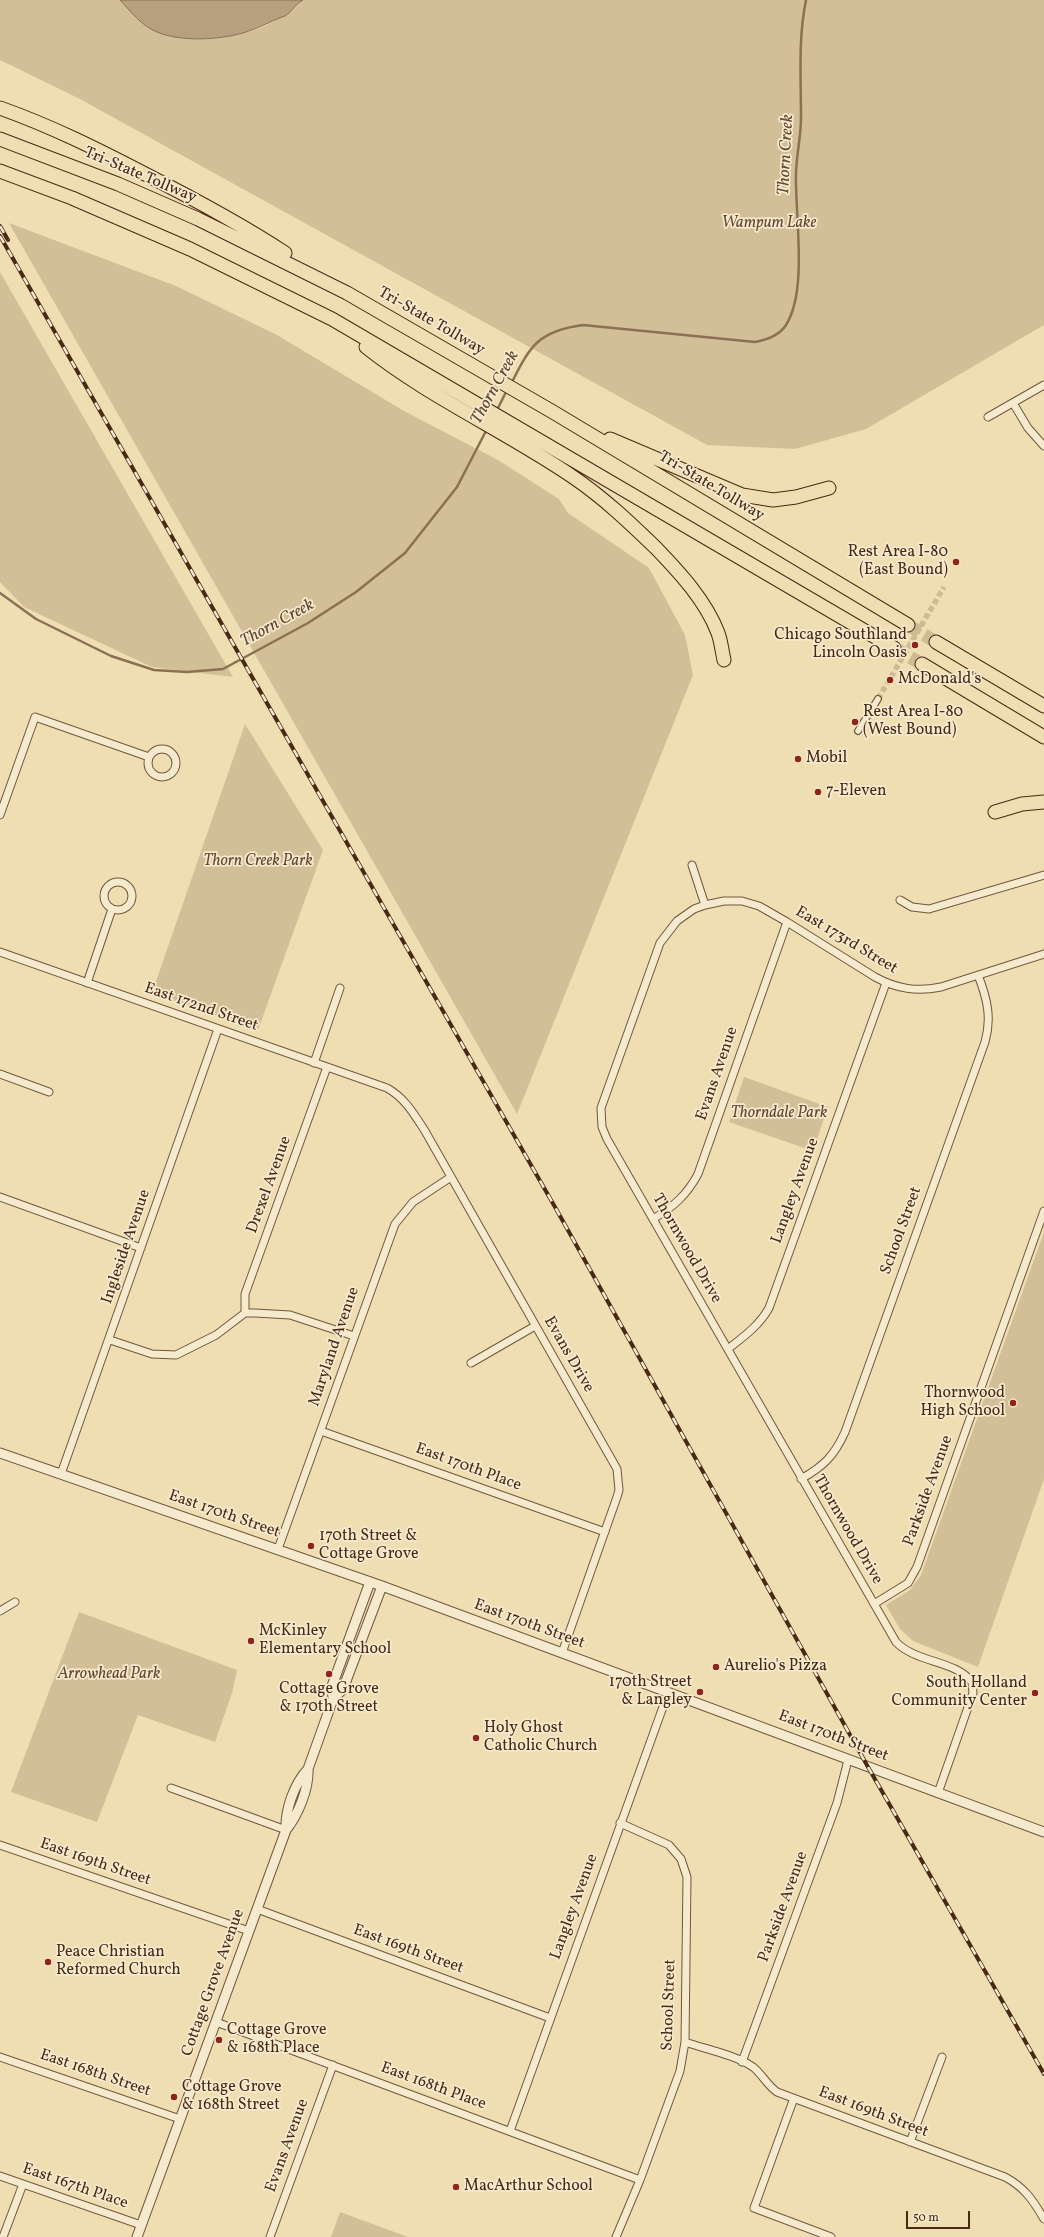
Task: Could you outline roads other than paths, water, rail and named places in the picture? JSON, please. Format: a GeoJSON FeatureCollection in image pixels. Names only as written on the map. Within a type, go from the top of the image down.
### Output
{"type":"FeatureCollection","features":[{"type":"Feature","properties":{"kind":"highway"},"geometry":{"type":"LineString","coordinates":[[0,108],[66,135],[187,195],[245,226],[347,293]]}},
{"type":"Feature","properties":{"kind":"highway","name":"Tri-State Tollway"},"geometry":{"type":"LineString","coordinates":[[0,139],[84,170],[198,218],[347,293],[553,412],[908,625]]}},
{"type":"Feature","properties":{"kind":"highway"},"geometry":{"type":"LineString","coordinates":[[0,171],[101,210],[184,246],[332,320],[397,371],[454,398],[534,445],[894,648]]}},
{"type":"Feature","properties":{"kind":"highway"},"geometry":{"type":"LineString","coordinates":[[570,423],[742,495],[773,500],[796,497],[829,488]]}},
{"type":"Feature","properties":{"kind":"highway"},"geometry":{"type":"LineString","coordinates":[[534,445],[574,478],[609,504],[675,568],[701,602],[718,633],[724,660]]}},
{"type":"Feature","properties":{"kind":"highway"},"geometry":{"type":"LineString","coordinates":[[936,642],[1044,706]]}},
{"type":"Feature","properties":{"kind":"highway"},"geometry":{"type":"LineString","coordinates":[[922,664],[1044,737]]}},
{"type":"Feature","properties":{"kind":"highway"},"geometry":{"type":"LineString","coordinates":[[995,812],[1022,804],[1044,802]]}},
{"type":"Feature","properties":{"kind":"street"},"geometry":{"type":"LineString","coordinates":[[988,417],[1044,385]]}},
{"type":"Feature","properties":{"kind":"street"},"geometry":{"type":"LineString","coordinates":[[1013,402],[1028,428],[1044,446]]}},
{"type":"Feature","properties":{"kind":"street"},"geometry":{"type":"LineString","coordinates":[[858,731],[878,699]]}},
{"type":"Feature","properties":{"kind":"street"},"geometry":{"type":"LineString","coordinates":[[0,815],[35,717],[149,757]]}},
{"type":"Feature","properties":{"kind":"street"},"geometry":{"type":"LineString","coordinates":[[692,865],[704,905]]}},
{"type":"Feature","properties":{"kind":"street"},"geometry":{"type":"LineString","coordinates":[[900,900],[912,907],[929,909],[1044,875]]}},
{"type":"Feature","properties":{"kind":"street","name":"East 173rd Street"},"geometry":{"type":"LineString","coordinates":[[704,905],[724,901],[742,901],[759,906],[886,983],[907,989],[928,990],[1044,954]]}},
{"type":"Feature","properties":{"kind":"street","name":"Thornwood Drive"},"geometry":{"type":"LineString","coordinates":[[704,905],[677,921],[660,943],[600,1108],[601,1121],[604,1132],[652,1219],[874,1604]]}},
{"type":"Feature","properties":{"kind":"street"},"geometry":{"type":"LineString","coordinates":[[87,983],[112,909]]}},
{"type":"Feature","properties":{"kind":"street","name":"Evans Avenue"},"geometry":{"type":"LineString","coordinates":[[652,1219],[679,1202],[692,1185],[698,1174],[787,922]]}},
{"type":"Feature","properties":{"kind":"street","name":"East 172nd Street"},"geometry":{"type":"LineString","coordinates":[[0,952],[314,1062],[393,1092]]}},
{"type":"Feature","properties":{"kind":"street","name":"School Street"},"geometry":{"type":"LineString","coordinates":[[801,1479],[826,1463],[836,1450],[845,1432],[987,1036],[989,1016],[987,1002],[978,974]]}},
{"type":"Feature","properties":{"kind":"street","name":"Langley Avenue"},"geometry":{"type":"LineString","coordinates":[[728,1349],[754,1329],[769,1308],[886,983]]}},
{"type":"Feature","properties":{"kind":"street"},"geometry":{"type":"LineString","coordinates":[[314,1062],[340,988]]}},
{"type":"Feature","properties":{"kind":"street","name":"Ingleside Avenue"},"geometry":{"type":"LineString","coordinates":[[61,1474],[110,1340],[218,1029]]}},
{"type":"Feature","properties":{"kind":"street","name":"Drexel Avenue"},"geometry":{"type":"LineString","coordinates":[[245,1314],[245,1294],[327,1068]]}},
{"type":"Feature","properties":{"kind":"street"},"geometry":{"type":"LineString","coordinates":[[0,1074],[49,1092]]}},
{"type":"Feature","properties":{"kind":"street","name":"Evans Drive"},"geometry":{"type":"LineString","coordinates":[[393,1092],[411,1109],[617,1469],[619,1490],[562,1653]]}},
{"type":"Feature","properties":{"kind":"street","name":"Maryland Avenue"},"geometry":{"type":"LineString","coordinates":[[278,1549],[390,1234],[400,1216],[413,1202],[451,1177]]}},
{"type":"Feature","properties":{"kind":"street"},"geometry":{"type":"LineString","coordinates":[[0,1197],[141,1248]]}},
{"type":"Feature","properties":{"kind":"street","name":"Parkside Avenue"},"geometry":{"type":"LineString","coordinates":[[874,1604],[908,1583],[916,1567],[1044,1211]]}},
{"type":"Feature","properties":{"kind":"street"},"geometry":{"type":"LineString","coordinates":[[110,1340],[152,1354],[176,1355],[216,1335],[245,1314],[290,1314],[354,1336]]}},
{"type":"Feature","properties":{"kind":"street"},"geometry":{"type":"LineString","coordinates":[[471,1363],[536,1326]]}},
{"type":"Feature","properties":{"kind":"street","name":"East 170th Place"},"geometry":{"type":"LineString","coordinates":[[321,1431],[605,1532]]}},
{"type":"Feature","properties":{"kind":"street","name":"East 170th Street"},"geometry":{"type":"LineString","coordinates":[[0,1453],[382,1586],[1044,1832]]}},
{"type":"Feature","properties":{"kind":"street","name":"Cottage Grove Avenue"},"geometry":{"type":"LineString","coordinates":[[333,1700],[332,1686],[370,1582]]}},
{"type":"Feature","properties":{"kind":"street","name":"Cottage Grove Avenue"},"geometry":{"type":"LineString","coordinates":[[137,2237],[286,1830],[285,1817],[301,1776],[308,1769],[333,1700],[343,1689],[382,1586]]}},
{"type":"Feature","properties":{"kind":"street"},"geometry":{"type":"LineString","coordinates":[[0,1611],[15,1602]]}},
{"type":"Feature","properties":{"kind":"street"},"geometry":{"type":"LineString","coordinates":[[874,1604],[901,1647],[907,1652],[968,1676],[974,1687],[938,1793]]}},
{"type":"Feature","properties":{"kind":"street","name":"Langley Avenue"},"geometry":{"type":"LineString","coordinates":[[510,2131],[668,1693]]}},
{"type":"Feature","properties":{"kind":"street","name":"Parkside Avenue"},"geometry":{"type":"LineString","coordinates":[[742,2062],[837,1803],[848,1760]]}},
{"type":"Feature","properties":{"kind":"street"},"geometry":{"type":"LineString","coordinates":[[170,1788],[286,1830]]}},
{"type":"Feature","properties":{"kind":"street","name":"School Street"},"geometry":{"type":"LineString","coordinates":[[616,2237],[640,2180],[680,2071],[685,2042],[686,1876],[681,1859],[669,1845],[620,1823]]}},
{"type":"Feature","properties":{"kind":"street","name":"East 169th Street"},"geometry":{"type":"LineString","coordinates":[[0,1845],[249,1931]]}},
{"type":"Feature","properties":{"kind":"street","name":"East 169th Street"},"geometry":{"type":"LineString","coordinates":[[257,1909],[550,2018]]}},
{"type":"Feature","properties":{"kind":"street","name":"East 168th Place"},"geometry":{"type":"LineString","coordinates":[[216,2022],[640,2180]]}},
{"type":"Feature","properties":{"kind":"street","name":"East 169th Street"},"geometry":{"type":"LineString","coordinates":[[685,2042],[753,2067],[769,2086],[794,2098],[1015,2182],[1032,2198],[1044,2219]]}},
{"type":"Feature","properties":{"kind":"street","name":"East 168th Street"},"geometry":{"type":"LineString","coordinates":[[0,2057],[180,2119]]}},
{"type":"Feature","properties":{"kind":"street"},"geometry":{"type":"LineString","coordinates":[[910,2142],[942,2057]]}},
{"type":"Feature","properties":{"kind":"street","name":"Evans Avenue"},"geometry":{"type":"LineString","coordinates":[[270,2237],[333,2065]]}},
{"type":"Feature","properties":{"kind":"street"},"geometry":{"type":"LineString","coordinates":[[794,2098],[754,2208],[831,2237]]}},
{"type":"Feature","properties":{"kind":"street","name":"East 167th Place"},"geometry":{"type":"LineString","coordinates":[[0,2176],[141,2225]]}},
{"type":"Feature","properties":{"kind":"street"},"geometry":{"type":"LineString","coordinates":[[3,2237],[23,2184]]}},
{"type":"Feature","properties":{"kind":"waterway","name":"Thorn Creek"},"geometry":{"type":"LineString","coordinates":[[511,384],[530,350],[537,342],[555,331],[568,328],[583,325],[755,342],[772,337],[783,329],[792,311],[798,276],[799,256],[796,174],[801,126],[800,59],[803,15],[806,0]]}},
{"type":"Feature","properties":{"kind":"waterway","name":"Thorn Creek"},"geometry":{"type":"LineString","coordinates":[[497,410],[507,390]]}},
{"type":"Feature","properties":{"kind":"waterway","name":"Thorn Creek"},"geometry":{"type":"LineString","coordinates":[[0,593],[36,619],[111,656],[154,670],[187,672],[223,669],[308,623],[356,592],[405,553],[457,487],[487,429]]}},
{"type":"Feature","properties":{"kind":"tunnel"},"geometry":{"type":"LineString","coordinates":[[878,699],[944,587]]}},
{"type":"Feature","properties":{"kind":"tunnel"},"geometry":{"type":"LineString","coordinates":[[908,625],[936,642]]}},
{"type":"Feature","properties":{"kind":"tunnel"},"geometry":{"type":"LineString","coordinates":[[894,648],[922,664]]}},
{"type":"Feature","properties":{"kind":"railway"},"geometry":{"type":"LineString","coordinates":[[0,226],[8,240]]}},
{"type":"Feature","properties":{"kind":"railway"},"geometry":{"type":"LineString","coordinates":[[0,236],[555,1207],[868,1767],[1044,2074]]}},
{"type":"Feature","properties":{"kind":"place","name":"Rest Area I-80 (East Bound)"},"geometry":{"type":"Point","coordinates":[956,562]}},
{"type":"Feature","properties":{"kind":"place","name":"Chicago Southland Lincoln Oasis"},"geometry":{"type":"Point","coordinates":[915,645]}},
{"type":"Feature","properties":{"kind":"place","name":"McDonald's"},"geometry":{"type":"Point","coordinates":[890,680]}},
{"type":"Feature","properties":{"kind":"place","name":"Rest Area I-80 (West Bound)"},"geometry":{"type":"Point","coordinates":[855,722]}},
{"type":"Feature","properties":{"kind":"place","name":"Mobil"},"geometry":{"type":"Point","coordinates":[798,759]}},
{"type":"Feature","properties":{"kind":"place","name":"7-Eleven"},"geometry":{"type":"Point","coordinates":[818,792]}},
{"type":"Feature","properties":{"kind":"place","name":"Thornwood High School"},"geometry":{"type":"Point","coordinates":[1013,1403]}},
{"type":"Feature","properties":{"kind":"place","name":"170th Street & Cottage Grove"},"geometry":{"type":"Point","coordinates":[311,1546]}},
{"type":"Feature","properties":{"kind":"place","name":"McKinley Elementary School"},"geometry":{"type":"Point","coordinates":[251,1641]}},
{"type":"Feature","properties":{"kind":"place","name":"Aurelio's Pizza"},"geometry":{"type":"Point","coordinates":[716,1667]}},
{"type":"Feature","properties":{"kind":"place","name":"Cottage Grove & 170th Street"},"geometry":{"type":"Point","coordinates":[329,1674]}},
{"type":"Feature","properties":{"kind":"place","name":"170th Street & Langley"},"geometry":{"type":"Point","coordinates":[700,1692]}},
{"type":"Feature","properties":{"kind":"place","name":"South Holland Community Center"},"geometry":{"type":"Point","coordinates":[1035,1693]}},
{"type":"Feature","properties":{"kind":"place","name":"Holy Ghost Catholic Church"},"geometry":{"type":"Point","coordinates":[476,1738]}},
{"type":"Feature","properties":{"kind":"place","name":"Peace Christian Reformed Church"},"geometry":{"type":"Point","coordinates":[48,1962]}},
{"type":"Feature","properties":{"kind":"place","name":"Cottage Grove & 168th Place"},"geometry":{"type":"Point","coordinates":[219,2040]}},
{"type":"Feature","properties":{"kind":"place","name":"Cottage Grove & 168th Street"},"geometry":{"type":"Point","coordinates":[174,2097]}},
{"type":"Feature","properties":{"kind":"place","name":"MacArthur School"},"geometry":{"type":"Point","coordinates":[456,2187]}},
{"type":"Feature","properties":{"kind":"park label","name":"Wampum Lake"},"geometry":{"type":"Point","coordinates":[769,224]}},
{"type":"Feature","properties":{"kind":"park label","name":"Thorn Creek Park"},"geometry":{"type":"Point","coordinates":[258,862]}},
{"type":"Feature","properties":{"kind":"park label","name":"Thorndale Park"},"geometry":{"type":"Point","coordinates":[779,1114]}},
{"type":"Feature","properties":{"kind":"park label","name":"Arrowhead Park"},"geometry":{"type":"Point","coordinates":[109,1675]}}]}
